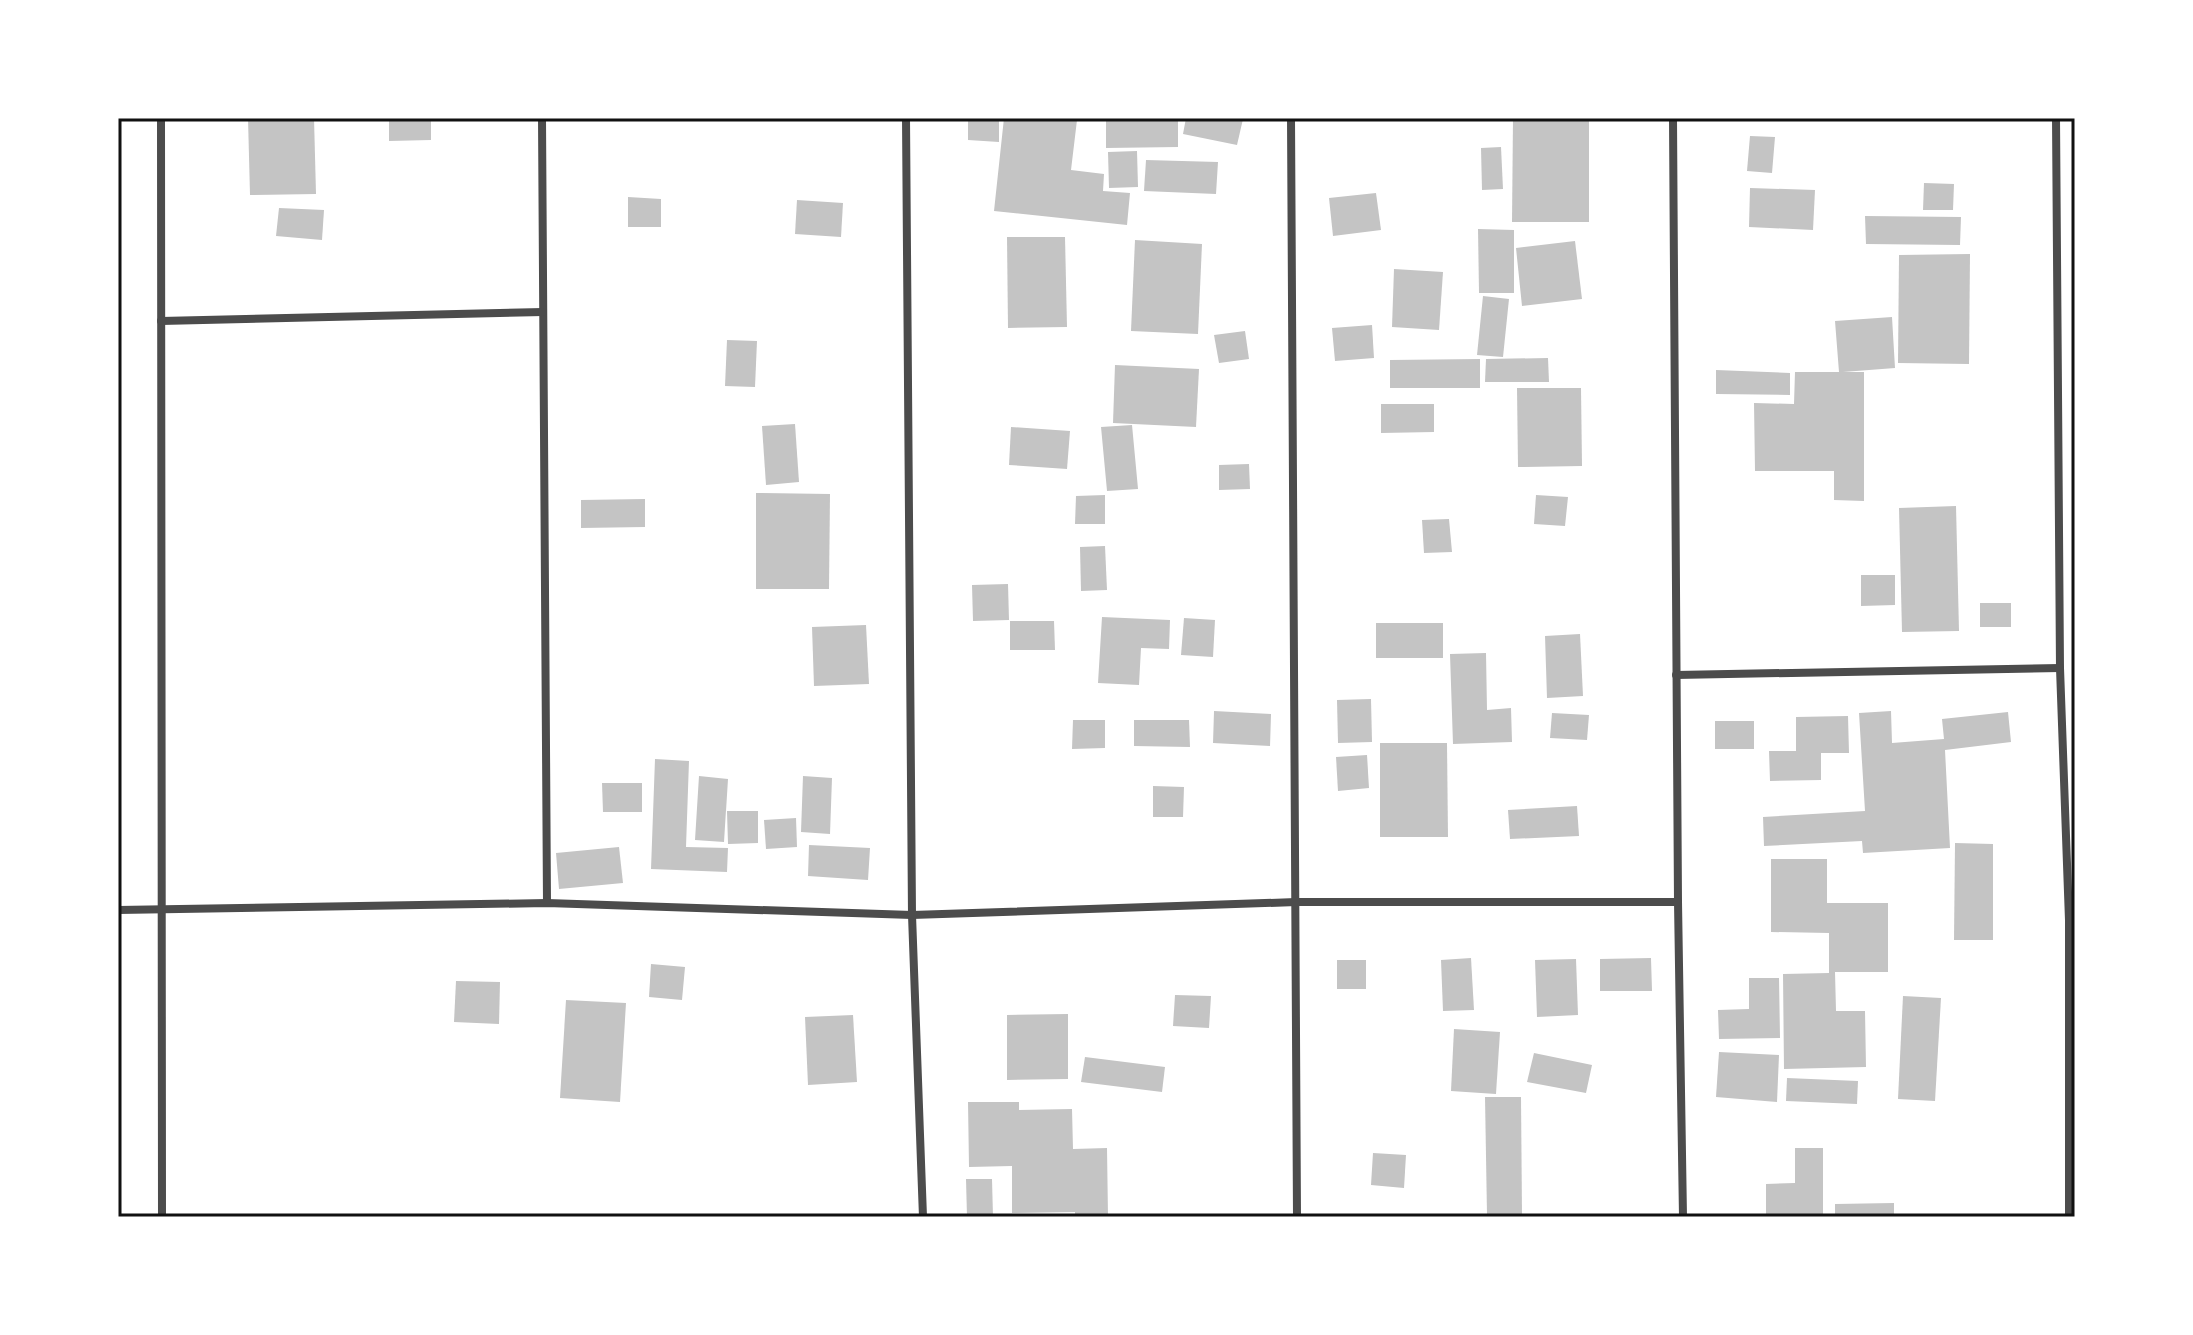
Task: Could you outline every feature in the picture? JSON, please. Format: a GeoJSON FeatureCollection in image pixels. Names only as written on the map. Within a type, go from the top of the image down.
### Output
{"type":"FeatureCollection","features":[{"type":"Feature","properties":{"kind":"street"},"geometry":{"type":"LineString","coordinates":[[161,118],[162,1217]]}},
{"type":"Feature","properties":{"kind":"street"},"geometry":{"type":"LineString","coordinates":[[542,118],[547,903]]}},
{"type":"Feature","properties":{"kind":"street"},"geometry":{"type":"LineString","coordinates":[[906,118],[912,915],[923,1217]]}},
{"type":"Feature","properties":{"kind":"street"},"geometry":{"type":"LineString","coordinates":[[1291,118],[1297,1217]]}},
{"type":"Feature","properties":{"kind":"street"},"geometry":{"type":"LineString","coordinates":[[1673,118],[1683,1217]]}},
{"type":"Feature","properties":{"kind":"street"},"geometry":{"type":"LineString","coordinates":[[2056,118],[2060,668],[2072,920],[2069,1217]]}},
{"type":"Feature","properties":{"kind":"street"},"geometry":{"type":"LineString","coordinates":[[161,321],[543,312]]}},
{"type":"Feature","properties":{"kind":"street"},"geometry":{"type":"LineString","coordinates":[[1676,675],[2060,668]]}},
{"type":"Feature","properties":{"kind":"street"},"geometry":{"type":"LineString","coordinates":[[118,910],[547,903],[912,915],[1296,902],[1678,902]]}},
{"type":"Feature","properties":{"kind":"building"},"geometry":{"type":"Polygon","coordinates":[[[248,118],[314,118],[316,194],[250,195],[248,118]]]}},
{"type":"Feature","properties":{"kind":"building"},"geometry":{"type":"Polygon","coordinates":[[[389,118],[431,118],[431,140],[389,141],[389,118]]]}},
{"type":"Feature","properties":{"kind":"building"},"geometry":{"type":"Polygon","coordinates":[[[968,118],[999,118],[999,142],[968,140],[968,118]]]}},
{"type":"Feature","properties":{"kind":"building"},"geometry":{"type":"Polygon","coordinates":[[[1004,118],[1077,120],[1071,170],[1104,174],[1103,191],[1130,193],[1127,225],[994,211],[1004,118]]]}},
{"type":"Feature","properties":{"kind":"building"},"geometry":{"type":"Polygon","coordinates":[[[1106,118],[1178,118],[1178,147],[1106,148],[1106,118]]]}},
{"type":"Feature","properties":{"kind":"building"},"geometry":{"type":"Polygon","coordinates":[[[1186,118],[1243,119],[1237,145],[1183,134],[1186,118]]]}},
{"type":"Feature","properties":{"kind":"building"},"geometry":{"type":"Polygon","coordinates":[[[1513,118],[1589,118],[1589,222],[1512,222],[1513,118]]]}},
{"type":"Feature","properties":{"kind":"building"},"geometry":{"type":"Polygon","coordinates":[[[1750,136],[1775,137],[1772,173],[1747,171],[1750,136]]]}},
{"type":"Feature","properties":{"kind":"building"},"geometry":{"type":"Polygon","coordinates":[[[1501,147],[1503,189],[1482,190],[1481,148],[1501,147]]]}},
{"type":"Feature","properties":{"kind":"building"},"geometry":{"type":"Polygon","coordinates":[[[1137,151],[1138,187],[1109,188],[1108,152],[1137,151]]]}},
{"type":"Feature","properties":{"kind":"building"},"geometry":{"type":"Polygon","coordinates":[[[1146,160],[1218,162],[1216,194],[1144,191],[1146,160]]]}},
{"type":"Feature","properties":{"kind":"building"},"geometry":{"type":"Polygon","coordinates":[[[1924,183],[1954,184],[1953,210],[1923,210],[1924,183]]]}},
{"type":"Feature","properties":{"kind":"building"},"geometry":{"type":"Polygon","coordinates":[[[1750,188],[1815,190],[1813,230],[1749,227],[1750,188]]]}},
{"type":"Feature","properties":{"kind":"building"},"geometry":{"type":"Polygon","coordinates":[[[1376,193],[1381,230],[1333,236],[1329,198],[1376,193]]]}},
{"type":"Feature","properties":{"kind":"building"},"geometry":{"type":"Polygon","coordinates":[[[628,197],[661,199],[661,227],[628,227],[628,197]]]}},
{"type":"Feature","properties":{"kind":"building"},"geometry":{"type":"Polygon","coordinates":[[[797,200],[843,203],[841,237],[795,234],[797,200]]]}},
{"type":"Feature","properties":{"kind":"building"},"geometry":{"type":"Polygon","coordinates":[[[279,208],[324,210],[322,240],[276,236],[279,208]]]}},
{"type":"Feature","properties":{"kind":"building"},"geometry":{"type":"Polygon","coordinates":[[[1865,216],[1961,217],[1960,245],[1866,244],[1865,216]]]}},
{"type":"Feature","properties":{"kind":"building"},"geometry":{"type":"Polygon","coordinates":[[[1478,229],[1514,230],[1514,293],[1479,293],[1478,229]]]}},
{"type":"Feature","properties":{"kind":"building"},"geometry":{"type":"Polygon","coordinates":[[[1007,237],[1065,237],[1067,327],[1008,328],[1007,237]]]}},
{"type":"Feature","properties":{"kind":"building"},"geometry":{"type":"Polygon","coordinates":[[[1135,240],[1202,244],[1198,334],[1131,331],[1135,240]]]}},
{"type":"Feature","properties":{"kind":"building"},"geometry":{"type":"Polygon","coordinates":[[[1575,241],[1582,299],[1522,306],[1516,248],[1575,241]]]}},
{"type":"Feature","properties":{"kind":"building"},"geometry":{"type":"Polygon","coordinates":[[[1970,254],[1969,364],[1898,363],[1899,255],[1970,254]]]}},
{"type":"Feature","properties":{"kind":"building"},"geometry":{"type":"Polygon","coordinates":[[[1394,269],[1443,272],[1439,330],[1392,327],[1394,269]]]}},
{"type":"Feature","properties":{"kind":"building"},"geometry":{"type":"Polygon","coordinates":[[[1483,296],[1509,299],[1503,357],[1477,355],[1483,296]]]}},
{"type":"Feature","properties":{"kind":"building"},"geometry":{"type":"Polygon","coordinates":[[[1892,317],[1895,368],[1843,372],[1864,372],[1864,501],[1834,500],[1834,471],[1755,471],[1754,403],[1794,404],[1795,372],[1839,372],[1835,321],[1892,317]]]}},
{"type":"Feature","properties":{"kind":"building"},"geometry":{"type":"Polygon","coordinates":[[[1372,325],[1374,358],[1335,361],[1332,328],[1372,325]]]}},
{"type":"Feature","properties":{"kind":"building"},"geometry":{"type":"Polygon","coordinates":[[[1245,331],[1249,359],[1219,363],[1214,335],[1245,331]]]}},
{"type":"Feature","properties":{"kind":"building"},"geometry":{"type":"Polygon","coordinates":[[[727,340],[757,341],[755,387],[725,386],[727,340]]]}},
{"type":"Feature","properties":{"kind":"building"},"geometry":{"type":"Polygon","coordinates":[[[1548,358],[1549,382],[1485,382],[1486,359],[1548,358]]]}},
{"type":"Feature","properties":{"kind":"building"},"geometry":{"type":"Polygon","coordinates":[[[1480,359],[1480,388],[1390,388],[1390,360],[1480,359]]]}},
{"type":"Feature","properties":{"kind":"building"},"geometry":{"type":"Polygon","coordinates":[[[1115,365],[1199,369],[1196,427],[1113,423],[1115,365]]]}},
{"type":"Feature","properties":{"kind":"building"},"geometry":{"type":"Polygon","coordinates":[[[1716,370],[1790,373],[1790,395],[1716,394],[1716,370]]]}},
{"type":"Feature","properties":{"kind":"building"},"geometry":{"type":"Polygon","coordinates":[[[1517,388],[1581,388],[1582,466],[1518,467],[1517,388]]]}},
{"type":"Feature","properties":{"kind":"building"},"geometry":{"type":"Polygon","coordinates":[[[1381,404],[1434,404],[1434,432],[1381,433],[1381,404]]]}},
{"type":"Feature","properties":{"kind":"building"},"geometry":{"type":"Polygon","coordinates":[[[795,424],[799,482],[766,485],[762,426],[795,424]]]}},
{"type":"Feature","properties":{"kind":"building"},"geometry":{"type":"Polygon","coordinates":[[[1132,425],[1138,489],[1107,491],[1101,427],[1132,425]]]}},
{"type":"Feature","properties":{"kind":"building"},"geometry":{"type":"Polygon","coordinates":[[[1011,427],[1070,431],[1067,469],[1009,465],[1011,427]]]}},
{"type":"Feature","properties":{"kind":"building"},"geometry":{"type":"Polygon","coordinates":[[[1249,464],[1250,489],[1219,490],[1219,465],[1249,464]]]}},
{"type":"Feature","properties":{"kind":"building"},"geometry":{"type":"Polygon","coordinates":[[[756,493],[830,494],[829,589],[756,589],[756,493]]]}},
{"type":"Feature","properties":{"kind":"building"},"geometry":{"type":"Polygon","coordinates":[[[1105,495],[1105,524],[1075,524],[1076,496],[1105,495]]]}},
{"type":"Feature","properties":{"kind":"building"},"geometry":{"type":"Polygon","coordinates":[[[1536,495],[1568,497],[1565,526],[1534,524],[1536,495]]]}},
{"type":"Feature","properties":{"kind":"building"},"geometry":{"type":"Polygon","coordinates":[[[645,499],[645,527],[581,528],[581,500],[645,499]]]}},
{"type":"Feature","properties":{"kind":"building"},"geometry":{"type":"Polygon","coordinates":[[[1956,506],[1959,631],[1902,632],[1899,508],[1956,506]]]}},
{"type":"Feature","properties":{"kind":"building"},"geometry":{"type":"Polygon","coordinates":[[[1449,519],[1452,552],[1424,553],[1422,520],[1449,519]]]}},
{"type":"Feature","properties":{"kind":"building"},"geometry":{"type":"Polygon","coordinates":[[[1105,546],[1107,590],[1081,591],[1080,547],[1105,546]]]}},
{"type":"Feature","properties":{"kind":"building"},"geometry":{"type":"Polygon","coordinates":[[[1861,575],[1895,575],[1895,605],[1861,606],[1861,575]]]}},
{"type":"Feature","properties":{"kind":"building"},"geometry":{"type":"Polygon","coordinates":[[[1008,584],[1009,620],[973,621],[972,585],[1008,584]]]}},
{"type":"Feature","properties":{"kind":"building"},"geometry":{"type":"Polygon","coordinates":[[[1980,603],[2011,603],[2011,627],[1980,627],[1980,603]]]}},
{"type":"Feature","properties":{"kind":"building"},"geometry":{"type":"Polygon","coordinates":[[[1102,617],[1170,620],[1169,649],[1141,648],[1139,685],[1098,683],[1102,617]]]}},
{"type":"Feature","properties":{"kind":"building"},"geometry":{"type":"Polygon","coordinates":[[[1184,618],[1215,620],[1213,657],[1181,655],[1184,618]]]}},
{"type":"Feature","properties":{"kind":"building"},"geometry":{"type":"Polygon","coordinates":[[[1010,621],[1054,621],[1055,650],[1010,650],[1010,621]]]}},
{"type":"Feature","properties":{"kind":"building"},"geometry":{"type":"Polygon","coordinates":[[[1376,623],[1443,623],[1443,658],[1376,658],[1376,623]]]}},
{"type":"Feature","properties":{"kind":"building"},"geometry":{"type":"Polygon","coordinates":[[[866,625],[869,684],[814,686],[812,627],[866,625]]]}},
{"type":"Feature","properties":{"kind":"building"},"geometry":{"type":"Polygon","coordinates":[[[1580,634],[1583,696],[1547,698],[1545,636],[1580,634]]]}},
{"type":"Feature","properties":{"kind":"building"},"geometry":{"type":"Polygon","coordinates":[[[1486,653],[1487,710],[1511,708],[1512,742],[1453,744],[1450,654],[1486,653]]]}},
{"type":"Feature","properties":{"kind":"building"},"geometry":{"type":"Polygon","coordinates":[[[1371,699],[1372,742],[1338,743],[1337,700],[1371,699]]]}},
{"type":"Feature","properties":{"kind":"building"},"geometry":{"type":"Polygon","coordinates":[[[1214,711],[1271,714],[1270,746],[1213,743],[1214,711]]]}},
{"type":"Feature","properties":{"kind":"building"},"geometry":{"type":"Polygon","coordinates":[[[1891,711],[1892,743],[1944,739],[1942,719],[2008,712],[2011,742],[1945,750],[1950,848],[1863,853],[1862,841],[1764,846],[1763,817],[1865,811],[1859,713],[1891,711]]]}},
{"type":"Feature","properties":{"kind":"building"},"geometry":{"type":"Polygon","coordinates":[[[1552,713],[1589,715],[1587,740],[1550,738],[1552,713]]]}},
{"type":"Feature","properties":{"kind":"building"},"geometry":{"type":"Polygon","coordinates":[[[1848,716],[1849,753],[1821,753],[1821,780],[1770,781],[1769,751],[1796,751],[1796,717],[1848,716]]]}},
{"type":"Feature","properties":{"kind":"building"},"geometry":{"type":"Polygon","coordinates":[[[1073,720],[1105,720],[1105,748],[1072,749],[1073,720]]]}},
{"type":"Feature","properties":{"kind":"building"},"geometry":{"type":"Polygon","coordinates":[[[1134,720],[1189,720],[1190,747],[1134,746],[1134,720]]]}},
{"type":"Feature","properties":{"kind":"building"},"geometry":{"type":"Polygon","coordinates":[[[1715,721],[1754,721],[1754,749],[1715,749],[1715,721]]]}},
{"type":"Feature","properties":{"kind":"building"},"geometry":{"type":"Polygon","coordinates":[[[1380,743],[1447,743],[1448,837],[1380,837],[1380,743]]]}},
{"type":"Feature","properties":{"kind":"building"},"geometry":{"type":"Polygon","coordinates":[[[1367,755],[1369,788],[1338,791],[1336,757],[1367,755]]]}},
{"type":"Feature","properties":{"kind":"building"},"geometry":{"type":"Polygon","coordinates":[[[655,759],[689,761],[686,847],[728,848],[727,872],[651,869],[655,759]]]}},
{"type":"Feature","properties":{"kind":"building"},"geometry":{"type":"Polygon","coordinates":[[[699,776],[728,779],[724,842],[695,840],[699,776]]]}},
{"type":"Feature","properties":{"kind":"building"},"geometry":{"type":"Polygon","coordinates":[[[803,776],[832,778],[830,834],[801,832],[803,776]]]}},
{"type":"Feature","properties":{"kind":"building"},"geometry":{"type":"Polygon","coordinates":[[[602,783],[642,783],[642,812],[603,812],[602,783]]]}},
{"type":"Feature","properties":{"kind":"building"},"geometry":{"type":"Polygon","coordinates":[[[1153,786],[1184,787],[1183,817],[1153,817],[1153,786]]]}},
{"type":"Feature","properties":{"kind":"building"},"geometry":{"type":"Polygon","coordinates":[[[1577,806],[1579,836],[1510,839],[1508,810],[1577,806]]]}},
{"type":"Feature","properties":{"kind":"building"},"geometry":{"type":"Polygon","coordinates":[[[727,811],[758,811],[758,843],[728,844],[727,811]]]}},
{"type":"Feature","properties":{"kind":"building"},"geometry":{"type":"Polygon","coordinates":[[[796,818],[797,847],[766,849],[764,820],[796,818]]]}},
{"type":"Feature","properties":{"kind":"building"},"geometry":{"type":"Polygon","coordinates":[[[1955,843],[1993,844],[1993,940],[1954,940],[1955,843]]]}},
{"type":"Feature","properties":{"kind":"building"},"geometry":{"type":"Polygon","coordinates":[[[809,845],[870,848],[868,880],[808,876],[809,845]]]}},
{"type":"Feature","properties":{"kind":"building"},"geometry":{"type":"Polygon","coordinates":[[[619,847],[623,883],[559,889],[556,853],[619,847]]]}},
{"type":"Feature","properties":{"kind":"building"},"geometry":{"type":"Polygon","coordinates":[[[1771,859],[1827,859],[1827,903],[1888,903],[1888,972],[1835,972],[1836,1011],[1865,1011],[1866,1067],[1784,1069],[1783,974],[1829,973],[1829,933],[1771,932],[1771,859]]]}},
{"type":"Feature","properties":{"kind":"building"},"geometry":{"type":"Polygon","coordinates":[[[1471,958],[1474,1010],[1443,1011],[1441,960],[1471,958]]]}},
{"type":"Feature","properties":{"kind":"building"},"geometry":{"type":"Polygon","coordinates":[[[1651,958],[1652,991],[1600,991],[1600,959],[1651,958]]]}},
{"type":"Feature","properties":{"kind":"building"},"geometry":{"type":"Polygon","coordinates":[[[1576,959],[1578,1015],[1537,1017],[1535,960],[1576,959]]]}},
{"type":"Feature","properties":{"kind":"building"},"geometry":{"type":"Polygon","coordinates":[[[1337,960],[1366,960],[1366,989],[1337,989],[1337,960]]]}},
{"type":"Feature","properties":{"kind":"building"},"geometry":{"type":"Polygon","coordinates":[[[651,964],[685,967],[682,1000],[649,997],[651,964]]]}},
{"type":"Feature","properties":{"kind":"building"},"geometry":{"type":"Polygon","coordinates":[[[1749,978],[1779,978],[1780,1038],[1719,1039],[1718,1010],[1749,1009],[1749,978]]]}},
{"type":"Feature","properties":{"kind":"building"},"geometry":{"type":"Polygon","coordinates":[[[456,981],[500,982],[499,1024],[454,1022],[456,981]]]}},
{"type":"Feature","properties":{"kind":"building"},"geometry":{"type":"Polygon","coordinates":[[[1175,995],[1211,996],[1209,1028],[1173,1026],[1175,995]]]}},
{"type":"Feature","properties":{"kind":"building"},"geometry":{"type":"Polygon","coordinates":[[[1903,996],[1941,998],[1935,1101],[1898,1099],[1903,996]]]}},
{"type":"Feature","properties":{"kind":"building"},"geometry":{"type":"Polygon","coordinates":[[[566,1000],[626,1003],[620,1102],[560,1098],[566,1000]]]}},
{"type":"Feature","properties":{"kind":"building"},"geometry":{"type":"Polygon","coordinates":[[[1068,1014],[1068,1079],[1007,1080],[1007,1015],[1068,1014]]]}},
{"type":"Feature","properties":{"kind":"building"},"geometry":{"type":"Polygon","coordinates":[[[853,1015],[857,1082],[808,1085],[805,1017],[853,1015]]]}},
{"type":"Feature","properties":{"kind":"building"},"geometry":{"type":"Polygon","coordinates":[[[1454,1029],[1500,1032],[1496,1094],[1451,1091],[1454,1029]]]}},
{"type":"Feature","properties":{"kind":"building"},"geometry":{"type":"Polygon","coordinates":[[[1719,1052],[1779,1055],[1777,1102],[1716,1097],[1719,1052]]]}},
{"type":"Feature","properties":{"kind":"building"},"geometry":{"type":"Polygon","coordinates":[[[1534,1053],[1592,1065],[1586,1093],[1527,1082],[1534,1053]]]}},
{"type":"Feature","properties":{"kind":"building"},"geometry":{"type":"Polygon","coordinates":[[[1085,1057],[1165,1067],[1162,1092],[1081,1082],[1085,1057]]]}},
{"type":"Feature","properties":{"kind":"building"},"geometry":{"type":"Polygon","coordinates":[[[1787,1078],[1858,1081],[1857,1104],[1786,1101],[1787,1078]]]}},
{"type":"Feature","properties":{"kind":"building"},"geometry":{"type":"Polygon","coordinates":[[[1485,1097],[1521,1097],[1522,1215],[1487,1215],[1485,1097]]]}},
{"type":"Feature","properties":{"kind":"building"},"geometry":{"type":"Polygon","coordinates":[[[968,1102],[1019,1102],[1019,1110],[1072,1109],[1073,1149],[1107,1148],[1108,1217],[1075,1217],[1075,1212],[1012,1213],[1012,1166],[969,1167],[968,1102]]]}},
{"type":"Feature","properties":{"kind":"building"},"geometry":{"type":"Polygon","coordinates":[[[1795,1148],[1823,1148],[1823,1215],[1766,1216],[1766,1184],[1795,1183],[1795,1148]]]}},
{"type":"Feature","properties":{"kind":"building"},"geometry":{"type":"Polygon","coordinates":[[[1373,1153],[1406,1155],[1404,1188],[1371,1185],[1373,1153]]]}},
{"type":"Feature","properties":{"kind":"building"},"geometry":{"type":"Polygon","coordinates":[[[966,1179],[992,1179],[993,1217],[967,1217],[966,1179]]]}},
{"type":"Feature","properties":{"kind":"building"},"geometry":{"type":"Polygon","coordinates":[[[1894,1203],[1894,1217],[1835,1217],[1835,1204],[1894,1203]]]}}]}
